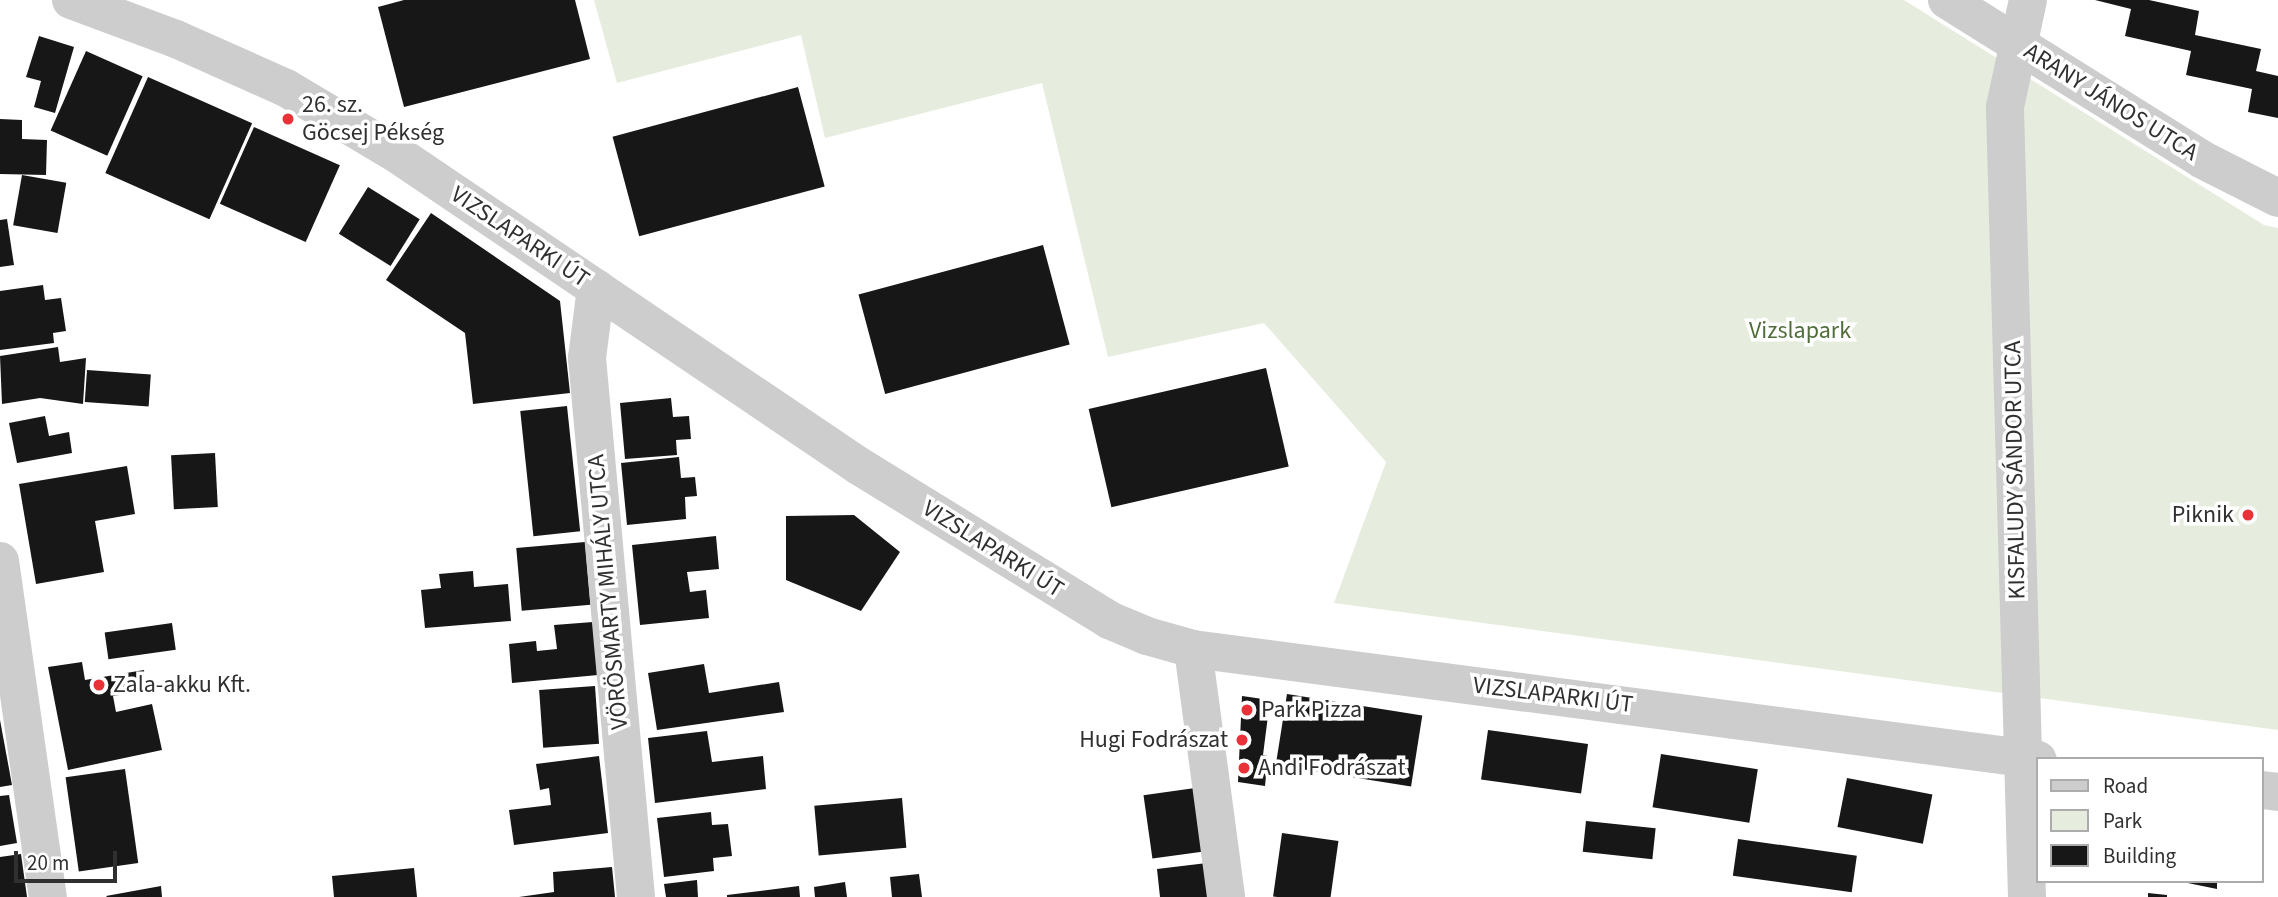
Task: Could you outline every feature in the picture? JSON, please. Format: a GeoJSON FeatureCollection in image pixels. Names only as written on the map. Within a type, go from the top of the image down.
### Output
{"type":"FeatureCollection","features":[{"type":"Feature","properties":{"kind":"street","name":"VIZSLAPARKI ÚT"},"geometry":{"type":"LineString","coordinates":[[71,0],[176,39],[286,88],[394,152],[859,466],[1109,620],[1192,649],[2030,759]]}},
{"type":"Feature","properties":{"kind":"street","name":"ARANY JÁNOS UTCA"},"geometry":{"type":"LineString","coordinates":[[1947,0],[2201,159],[2278,198]]}},
{"type":"Feature","properties":{"kind":"street","name":"KISFALUDY SÁNDOR UTCA"},"geometry":{"type":"LineString","coordinates":[[2027,897],[2030,759],[2005,107],[2028,0]]}},
{"type":"Feature","properties":{"kind":"street","name":"VÖRÖSMARTY MIHÁLY UTCA"},"geometry":{"type":"LineString","coordinates":[[596,288],[587,358],[636,897]]}},
{"type":"Feature","properties":{"kind":"street"},"geometry":{"type":"LineString","coordinates":[[0,561],[48,897]]}},
{"type":"Feature","properties":{"kind":"street"},"geometry":{"type":"LineString","coordinates":[[1192,649],[1226,897]]}},
{"type":"Feature","properties":{"kind":"green space","name":"Vizslapark"},"geometry":{"type":"Polygon","coordinates":[[[594,0],[1904,0],[2264,225],[2278,228],[2278,730],[1334,603],[1386,462],[1264,323],[1108,357],[1042,83],[825,138],[801,35],[617,83],[594,0]]]}},
{"type":"Feature","properties":{"kind":"building"},"geometry":{"type":"Polygon","coordinates":[[[404,0],[575,0],[590,59],[404,107],[378,7],[404,0]]]}},
{"type":"Feature","properties":{"kind":"building"},"geometry":{"type":"Polygon","coordinates":[[[2095,0],[2149,0],[2199,11],[2195,35],[2261,49],[2256,71],[2278,76],[2278,118],[2248,112],[2252,89],[2186,75],[2191,51],[2125,36],[2131,9],[2095,0]]]}},
{"type":"Feature","properties":{"kind":"building"},"geometry":{"type":"Polygon","coordinates":[[[39,36],[74,47],[55,113],[34,107],[41,81],[26,77],[39,36]]]}},
{"type":"Feature","properties":{"kind":"building"},"geometry":{"type":"Polygon","coordinates":[[[86,51],[143,76],[107,156],[51,130],[86,51]]]}},
{"type":"Feature","properties":{"kind":"building"},"geometry":{"type":"Polygon","coordinates":[[[148,77],[252,123],[209,219],[105,173],[148,77]]]}},
{"type":"Feature","properties":{"kind":"building"},"geometry":{"type":"Polygon","coordinates":[[[798,87],[825,186],[639,236],[613,137],[798,87]]]}},
{"type":"Feature","properties":{"kind":"building"},"geometry":{"type":"Polygon","coordinates":[[[0,119],[22,120],[22,139],[47,140],[46,175],[0,174],[0,119]]]}},
{"type":"Feature","properties":{"kind":"building"},"geometry":{"type":"Polygon","coordinates":[[[254,127],[340,165],[306,242],[220,204],[254,127]]]}},
{"type":"Feature","properties":{"kind":"building"},"geometry":{"type":"Polygon","coordinates":[[[22,175],[66,183],[57,233],[13,225],[22,175]]]}},
{"type":"Feature","properties":{"kind":"building"},"geometry":{"type":"Polygon","coordinates":[[[368,187],[420,219],[391,266],[339,234],[368,187]]]}},
{"type":"Feature","properties":{"kind":"building"},"geometry":{"type":"Polygon","coordinates":[[[431,213],[560,301],[570,393],[473,404],[465,333],[386,280],[431,213]]]}},
{"type":"Feature","properties":{"kind":"building"},"geometry":{"type":"Polygon","coordinates":[[[7,219],[14,265],[0,267],[0,220],[7,219]]]}},
{"type":"Feature","properties":{"kind":"building"},"geometry":{"type":"Polygon","coordinates":[[[1043,245],[1070,344],[885,394],[859,294],[1043,245]]]}},
{"type":"Feature","properties":{"kind":"building"},"geometry":{"type":"Polygon","coordinates":[[[43,285],[45,300],[61,298],[66,331],[53,333],[54,343],[0,350],[0,291],[43,285]]]}},
{"type":"Feature","properties":{"kind":"building"},"geometry":{"type":"Polygon","coordinates":[[[58,347],[60,362],[86,358],[83,404],[40,398],[2,404],[0,356],[58,347]]]}},
{"type":"Feature","properties":{"kind":"building"},"geometry":{"type":"Polygon","coordinates":[[[1266,368],[1289,466],[1111,507],[1089,409],[1266,368]]]}},
{"type":"Feature","properties":{"kind":"building"},"geometry":{"type":"Polygon","coordinates":[[[87,370],[151,374],[149,406],[85,402],[87,370]]]}},
{"type":"Feature","properties":{"kind":"building"},"geometry":{"type":"Polygon","coordinates":[[[671,398],[673,417],[689,416],[691,439],[676,440],[677,455],[625,459],[620,403],[671,398]]]}},
{"type":"Feature","properties":{"kind":"building"},"geometry":{"type":"Polygon","coordinates":[[[567,406],[580,531],[533,536],[520,411],[567,406]]]}},
{"type":"Feature","properties":{"kind":"building"},"geometry":{"type":"Polygon","coordinates":[[[45,416],[49,436],[69,432],[72,453],[17,463],[9,423],[45,416]]]}},
{"type":"Feature","properties":{"kind":"building"},"geometry":{"type":"Polygon","coordinates":[[[215,453],[218,507],[174,509],[171,455],[215,453]]]}},
{"type":"Feature","properties":{"kind":"building"},"geometry":{"type":"Polygon","coordinates":[[[679,457],[681,478],[695,477],[697,496],[685,497],[686,519],[627,525],[621,463],[679,457]]]}},
{"type":"Feature","properties":{"kind":"building"},"geometry":{"type":"Polygon","coordinates":[[[127,466],[135,514],[95,521],[104,572],[36,584],[19,484],[127,466]]]}},
{"type":"Feature","properties":{"kind":"building"},"geometry":{"type":"Polygon","coordinates":[[[854,515],[900,552],[861,611],[786,580],[786,516],[854,515]]]}},
{"type":"Feature","properties":{"kind":"building"},"geometry":{"type":"Polygon","coordinates":[[[716,536],[719,569],[687,572],[690,592],[706,590],[709,618],[640,625],[632,545],[716,536]]]}},
{"type":"Feature","properties":{"kind":"building"},"geometry":{"type":"Polygon","coordinates":[[[585,542],[590,605],[522,611],[516,548],[585,542]]]}},
{"type":"Feature","properties":{"kind":"building"},"geometry":{"type":"Polygon","coordinates":[[[473,571],[474,587],[508,584],[511,621],[425,628],[421,590],[441,588],[439,574],[473,571]]]}},
{"type":"Feature","properties":{"kind":"building"},"geometry":{"type":"Polygon","coordinates":[[[593,622],[598,675],[512,683],[509,644],[536,641],[537,651],[557,649],[554,625],[593,622]]]}},
{"type":"Feature","properties":{"kind":"building"},"geometry":{"type":"Polygon","coordinates":[[[172,623],[176,650],[108,659],[105,632],[172,623]]]}},
{"type":"Feature","properties":{"kind":"building"},"geometry":{"type":"Polygon","coordinates":[[[82,662],[85,680],[144,670],[147,691],[113,696],[116,712],[152,704],[162,750],[68,770],[48,667],[82,662]]]}},
{"type":"Feature","properties":{"kind":"building"},"geometry":{"type":"Polygon","coordinates":[[[704,664],[709,693],[779,682],[784,712],[657,730],[648,673],[704,664]]]}},
{"type":"Feature","properties":{"kind":"building"},"geometry":{"type":"Polygon","coordinates":[[[595,686],[599,744],[543,748],[539,690],[595,686]]]}},
{"type":"Feature","properties":{"kind":"building"},"geometry":{"type":"Polygon","coordinates":[[[1287,694],[1422,715],[1411,787],[1276,765],[1287,694]]]}},
{"type":"Feature","properties":{"kind":"building"},"geometry":{"type":"Polygon","coordinates":[[[1242,696],[1270,700],[1263,755],[1268,756],[1265,786],[1238,782],[1242,696]]]}},
{"type":"Feature","properties":{"kind":"building"},"geometry":{"type":"Polygon","coordinates":[[[0,720],[12,785],[0,787],[0,720]]]}},
{"type":"Feature","properties":{"kind":"building"},"geometry":{"type":"Polygon","coordinates":[[[1488,730],[1588,744],[1581,794],[1481,780],[1488,730]]]}},
{"type":"Feature","properties":{"kind":"building"},"geometry":{"type":"Polygon","coordinates":[[[707,731],[712,762],[763,756],[766,789],[655,803],[648,738],[707,731]]]}},
{"type":"Feature","properties":{"kind":"building"},"geometry":{"type":"Polygon","coordinates":[[[1661,754],[1758,769],[1749,823],[1653,807],[1661,754]]]}},
{"type":"Feature","properties":{"kind":"building"},"geometry":{"type":"Polygon","coordinates":[[[599,756],[608,833],[514,845],[509,810],[551,805],[549,788],[540,790],[536,764],[599,756]]]}},
{"type":"Feature","properties":{"kind":"building"},"geometry":{"type":"Polygon","coordinates":[[[125,769],[138,863],[79,871],[66,777],[125,769]]]}},
{"type":"Feature","properties":{"kind":"building"},"geometry":{"type":"Polygon","coordinates":[[[1847,778],[1932,795],[1923,844],[1837,827],[1847,778]]]}},
{"type":"Feature","properties":{"kind":"building"},"geometry":{"type":"Polygon","coordinates":[[[1195,788],[1204,851],[1152,859],[1144,795],[1195,788]]]}},
{"type":"Feature","properties":{"kind":"building"},"geometry":{"type":"Polygon","coordinates":[[[9,795],[17,843],[0,846],[0,796],[9,795]]]}},
{"type":"Feature","properties":{"kind":"building"},"geometry":{"type":"Polygon","coordinates":[[[902,798],[906,848],[819,855],[814,806],[902,798]]]}},
{"type":"Feature","properties":{"kind":"building"},"geometry":{"type":"Polygon","coordinates":[[[711,812],[712,825],[728,824],[732,856],[713,858],[714,871],[664,877],[657,818],[711,812]]]}},
{"type":"Feature","properties":{"kind":"building"},"geometry":{"type":"Polygon","coordinates":[[[1586,821],[1656,828],[1652,859],[1583,852],[1586,821]]]}},
{"type":"Feature","properties":{"kind":"building"},"geometry":{"type":"Polygon","coordinates":[[[1282,833],[1338,841],[1331,897],[1273,896],[1282,833]]]}},
{"type":"Feature","properties":{"kind":"building"},"geometry":{"type":"Polygon","coordinates":[[[1738,839],[1857,856],[1852,892],[1733,876],[1738,839]]]}},
{"type":"Feature","properties":{"kind":"building"},"geometry":{"type":"Polygon","coordinates":[[[21,854],[27,897],[0,897],[0,857],[21,854]]]}},
{"type":"Feature","properties":{"kind":"building"},"geometry":{"type":"Polygon","coordinates":[[[1207,863],[1211,897],[1160,897],[1157,869],[1207,863]]]}},
{"type":"Feature","properties":{"kind":"building"},"geometry":{"type":"Polygon","coordinates":[[[612,867],[615,897],[519,897],[554,892],[553,872],[612,867]]]}},
{"type":"Feature","properties":{"kind":"building"},"geometry":{"type":"Polygon","coordinates":[[[414,868],[417,897],[334,897],[332,876],[414,868]]]}},
{"type":"Feature","properties":{"kind":"building"},"geometry":{"type":"Polygon","coordinates":[[[919,874],[922,897],[892,897],[890,877],[919,874]]]}},
{"type":"Feature","properties":{"kind":"building"},"geometry":{"type":"Polygon","coordinates":[[[697,880],[698,897],[666,897],[664,884],[697,880]]]}},
{"type":"Feature","properties":{"kind":"building"},"geometry":{"type":"Polygon","coordinates":[[[845,882],[847,897],[815,897],[814,887],[845,882]]]}},
{"type":"Feature","properties":{"kind":"building"},"geometry":{"type":"Polygon","coordinates":[[[2188,883],[2217,883],[2217,889],[2188,883]]]}},
{"type":"Feature","properties":{"kind":"building"},"geometry":{"type":"Polygon","coordinates":[[[161,886],[162,897],[106,896],[161,886]]]}},
{"type":"Feature","properties":{"kind":"building"},"geometry":{"type":"Polygon","coordinates":[[[799,886],[800,897],[727,897],[727,895],[799,886]]]}},
{"type":"Feature","properties":{"kind":"building"},"geometry":{"type":"Polygon","coordinates":[[[2148,893],[2167,895],[2167,897],[2148,897],[2148,893]]]}},
{"type":"Feature","properties":{"kind":"place","name":"26. sz. Göcsej Pékség"},"geometry":{"type":"Point","coordinates":[288,119]}},
{"type":"Feature","properties":{"kind":"place","name":"Piknik"},"geometry":{"type":"Point","coordinates":[2248,515]}},
{"type":"Feature","properties":{"kind":"place","name":"Zala-akku Kft."},"geometry":{"type":"Point","coordinates":[99,685]}},
{"type":"Feature","properties":{"kind":"place","name":"Park Pizza"},"geometry":{"type":"Point","coordinates":[1247,710]}},
{"type":"Feature","properties":{"kind":"place","name":"Hugi Fodrászat"},"geometry":{"type":"Point","coordinates":[1242,740]}},
{"type":"Feature","properties":{"kind":"place","name":"Andi Fodrászat"},"geometry":{"type":"Point","coordinates":[1244,768]}}]}
